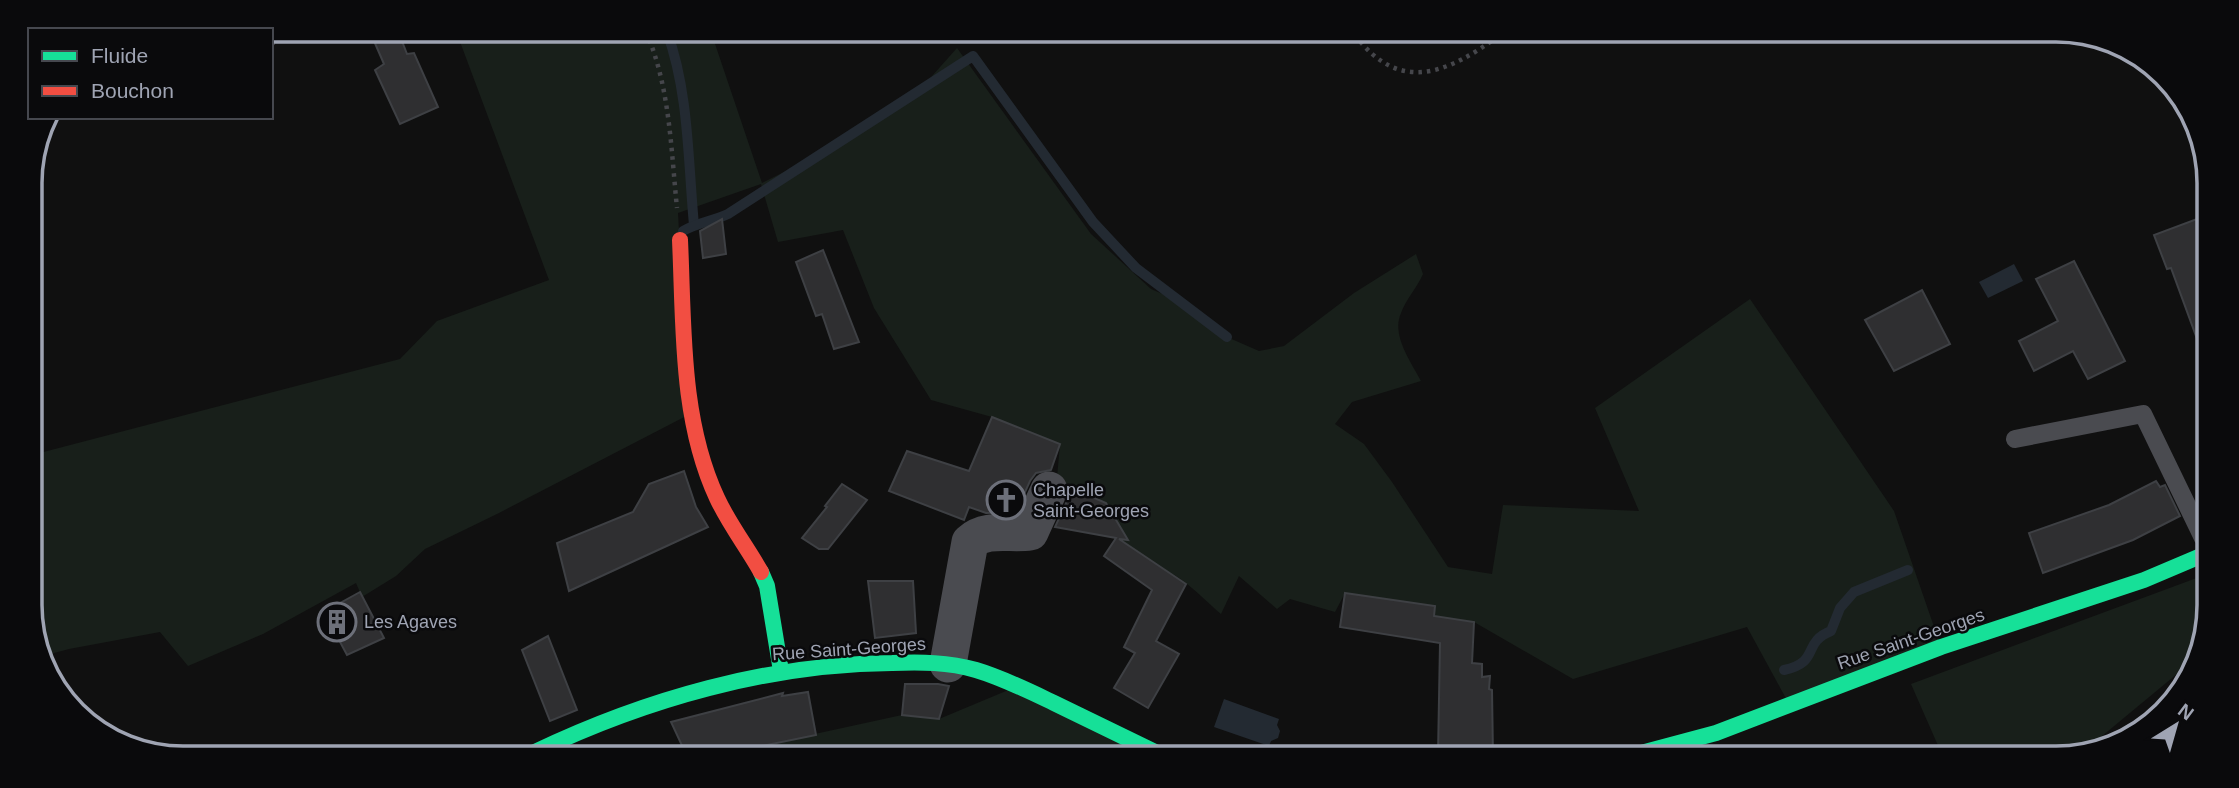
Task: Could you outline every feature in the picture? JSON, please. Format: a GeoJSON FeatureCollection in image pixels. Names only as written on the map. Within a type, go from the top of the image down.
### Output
{"type":"FeatureCollection","features":[{"type":"Feature","properties":{"kind":"street"},"geometry":{"type":"LineString","coordinates":[[680,240],[687,373],[701,454],[717,499],[767,586],[780,671]]}},
{"type":"Feature","properties":{"kind":"street"},"geometry":{"type":"LineString","coordinates":[[948,664],[970,542],[977,536],[989,533],[1030,532],[1049,491]]}},
{"type":"Feature","properties":{"kind":"street","name":"Rue Saint-Georges"},"geometry":{"type":"LineString","coordinates":[[1667,746],[1716,733],[1941,647],[2144,580],[2197,558]]}},
{"type":"Feature","properties":{"kind":"street","name":"Rue Saint-Georges"},"geometry":{"type":"LineString","coordinates":[[547,746],[673,698],[780,671],[864,663],[940,662],[977,670],[1018,686],[1142,746]]}},
{"type":"Feature","properties":{"kind":"lane"},"geometry":{"type":"LineString","coordinates":[[2015,439],[2143,414],[2197,526]]}},
{"type":"Feature","properties":{"kind":"path"},"geometry":{"type":"LineString","coordinates":[[651,42],[664,93],[680,240]]}},
{"type":"Feature","properties":{"kind":"path"},"geometry":{"type":"LineString","coordinates":[[1362,42],[1391,67],[1408,73],[1427,73],[1450,65],[1490,42]]}},
{"type":"Feature","properties":{"kind":"shaded area"},"geometry":{"type":"Polygon","coordinates":[[[460,42],[714,42],[762,183],[858,135],[916,94],[957,48],[1091,234],[1151,289],[1190,306],[1227,337],[1259,351],[1284,346],[1354,293],[1416,254],[1423,274],[1403,308],[1399,330],[1400,339],[1421,381],[1352,402],[1335,424],[1364,444],[1448,567],[1492,574],[1503,505],[1639,511],[1595,408],[1750,299],[1894,511],[1941,647],[1789,704],[1747,627],[1573,679],[1474,622],[1434,616],[1434,606],[1345,593],[1335,612],[1290,599],[1277,609],[1239,576],[1221,614],[1180,579],[1162,569],[1153,568],[1142,583],[1117,544],[1125,535],[1115,519],[1107,526],[1090,495],[1060,482],[1056,489],[1060,444],[992,417],[931,400],[874,308],[843,230],[778,242],[761,184],[678,213],[687,373],[692,413],[425,549],[396,576],[362,597],[356,583],[263,634],[188,666],[160,632],[51,654],[43,624],[42,605],[42,452],[400,359],[437,321],[549,280],[460,42]]]}},
{"type":"Feature","properties":{"kind":"shaded area"},"geometry":{"type":"Polygon","coordinates":[[[2014,264],[2023,281],[1988,298],[1979,282],[2014,264]]]}},
{"type":"Feature","properties":{"kind":"shaded area"},"geometry":{"type":"Polygon","coordinates":[[[2197,578],[2196,624],[2192,642],[2179,672],[2158,690],[2141,690],[2141,704],[2097,740],[2065,746],[1938,746],[1911,684],[2197,578]]]}},
{"type":"Feature","properties":{"kind":"shaded area"},"geometry":{"type":"Polygon","coordinates":[[[1018,686],[1145,746],[760,746],[902,715],[939,719],[1018,686]]]}},
{"type":"Feature","properties":{"kind":"shaded area"},"geometry":{"type":"Polygon","coordinates":[[[1224,699],[1279,719],[1278,738],[1271,741],[1269,746],[1214,727],[1224,699]]]}},
{"type":"Feature","properties":{"kind":"building"},"geometry":{"type":"Polygon","coordinates":[[[374,42],[402,42],[407,54],[414,53],[438,107],[400,124],[375,70],[384,64],[374,42]]]}},
{"type":"Feature","properties":{"kind":"building"},"geometry":{"type":"Polygon","coordinates":[[[722,219],[726,254],[703,258],[700,231],[722,219]]]}},
{"type":"Feature","properties":{"kind":"building"},"geometry":{"type":"Polygon","coordinates":[[[2197,219],[2197,339],[2171,268],[2167,269],[2154,235],[2197,219]]]}},
{"type":"Feature","properties":{"kind":"building"},"geometry":{"type":"Polygon","coordinates":[[[823,250],[859,342],[834,349],[822,314],[816,316],[796,262],[823,250]]]}},
{"type":"Feature","properties":{"kind":"building"},"geometry":{"type":"Polygon","coordinates":[[[2074,261],[2125,361],[2088,379],[2073,351],[2034,371],[2019,341],[2058,321],[2036,279],[2074,261]]]}},
{"type":"Feature","properties":{"kind":"building"},"geometry":{"type":"Polygon","coordinates":[[[1922,290],[1950,344],[1894,371],[1865,320],[1922,290]]]}},
{"type":"Feature","properties":{"kind":"building"},"geometry":{"type":"Polygon","coordinates":[[[992,417],[1060,444],[1051,470],[1036,473],[1016,512],[986,513],[969,507],[964,520],[889,491],[907,451],[969,471],[992,417]]]}},
{"type":"Feature","properties":{"kind":"building"},"geometry":{"type":"Polygon","coordinates":[[[684,471],[696,507],[708,527],[569,591],[557,543],[633,512],[649,484],[684,471]]]}},
{"type":"Feature","properties":{"kind":"building"},"geometry":{"type":"Polygon","coordinates":[[[2156,481],[2160,487],[2165,485],[2180,516],[2133,540],[2043,573],[2029,533],[2109,505],[2156,481]]]}},
{"type":"Feature","properties":{"kind":"building"},"geometry":{"type":"Polygon","coordinates":[[[842,484],[867,500],[828,549],[819,549],[802,538],[842,484]]]}},
{"type":"Feature","properties":{"kind":"building"},"geometry":{"type":"Polygon","coordinates":[[[1069,487],[1106,503],[1128,540],[1119,539],[1186,584],[1156,641],[1179,654],[1148,708],[1114,688],[1135,653],[1124,647],[1152,590],[1104,556],[1116,538],[1055,527],[1068,499],[1069,487]]]}},
{"type":"Feature","properties":{"kind":"building"},"geometry":{"type":"Polygon","coordinates":[[[868,581],[913,581],[916,633],[875,638],[868,581]]]}},
{"type":"Feature","properties":{"kind":"building","name":"Les Agaves"},"geometry":{"type":"Polygon","coordinates":[[[360,592],[384,638],[347,655],[324,612],[360,592]]]}},
{"type":"Feature","properties":{"kind":"building"},"geometry":{"type":"Polygon","coordinates":[[[1345,593],[1435,606],[1434,616],[1474,622],[1472,663],[1482,664],[1482,677],[1490,676],[1493,746],[1438,746],[1440,643],[1340,627],[1345,593]]]}},
{"type":"Feature","properties":{"kind":"building"},"geometry":{"type":"Polygon","coordinates":[[[548,636],[577,710],[550,721],[522,650],[548,636]]]}},
{"type":"Feature","properties":{"kind":"building"},"geometry":{"type":"Polygon","coordinates":[[[905,684],[949,686],[939,719],[902,715],[905,684]]]}},
{"type":"Feature","properties":{"kind":"building"},"geometry":{"type":"Polygon","coordinates":[[[808,692],[816,735],[762,746],[682,746],[671,722],[783,693],[782,696],[808,692]]]}},
{"type":"Feature","properties":{"kind":"waterway"},"geometry":{"type":"LineString","coordinates":[[670,42],[684,103],[694,225]]}},
{"type":"Feature","properties":{"kind":"waterway"},"geometry":{"type":"LineString","coordinates":[[683,231],[728,214],[973,56],[1093,222],[1136,268],[1227,337]]}},
{"type":"Feature","properties":{"kind":"waterway"},"geometry":{"type":"LineString","coordinates":[[1784,670],[1803,662],[1816,641],[1831,631],[1840,608],[1854,592],[1908,570]]}},
{"type":"Feature","properties":{"kind":"traffic: fast"},"geometry":{"type":"LineString","coordinates":[[1667,746],[1716,733],[1941,647],[2144,580],[2197,558]]}},
{"type":"Feature","properties":{"kind":"traffic: fast"},"geometry":{"type":"LineString","coordinates":[[761,572],[767,586],[781,671]]}},
{"type":"Feature","properties":{"kind":"traffic: fast"},"geometry":{"type":"LineString","coordinates":[[548,746],[620,716],[709,688],[800,670],[846,665],[913,663],[955,665],[996,677],[1142,746]]}},
{"type":"Feature","properties":{"kind":"traffic: jam"},"geometry":{"type":"LineString","coordinates":[[680,240],[686,371],[696,436],[717,498],[761,572]]}},
{"type":"Feature","properties":{"kind":"place","name":"Chapelle Saint-Georges"},"geometry":{"type":"Point","coordinates":[1006,500]}},
{"type":"Feature","properties":{"kind":"place","name":"Les Agaves"},"geometry":{"type":"Point","coordinates":[337,622]}}]}
